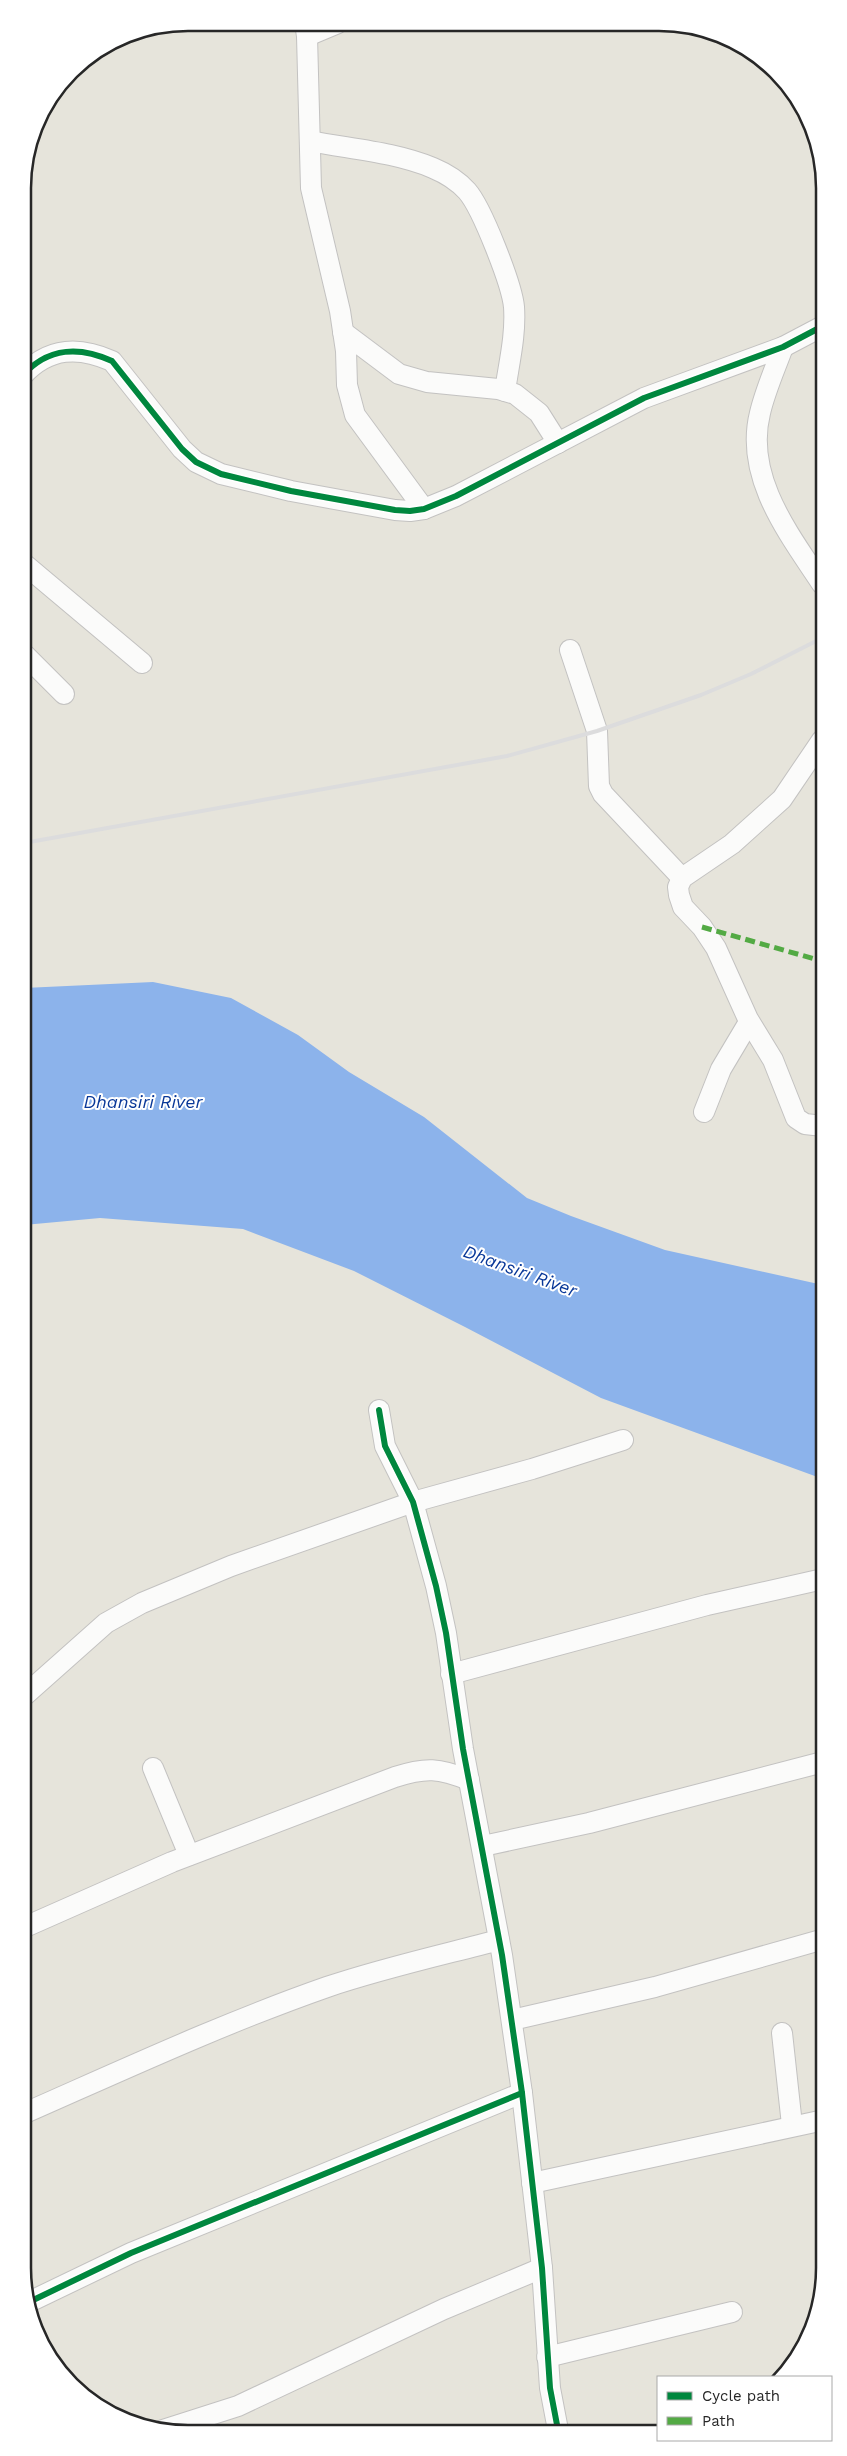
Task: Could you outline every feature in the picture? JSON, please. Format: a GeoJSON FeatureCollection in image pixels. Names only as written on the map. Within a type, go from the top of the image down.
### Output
{"type":"FeatureCollection","features":[{"type":"Feature","properties":{"kind":"street"},"geometry":{"type":"LineString","coordinates":[[306,32],[311,188],[331,269],[343,332],[347,385],[355,415],[424,509]]}},
{"type":"Feature","properties":{"kind":"street"},"geometry":{"type":"LineString","coordinates":[[310,141],[410,160],[434,168],[453,179],[468,192],[504,268],[512,292],[514,331],[505,391]]}},
{"type":"Feature","properties":{"kind":"street"},"geometry":{"type":"LineString","coordinates":[[32,367],[40,360],[62,352],[86,352],[100,356],[112,361],[142,396],[182,449],[196,462],[221,474],[291,491],[380,508],[410,511],[424,509],[456,496],[644,398],[783,347],[816,330]]}},
{"type":"Feature","properties":{"kind":"street"},"geometry":{"type":"LineString","coordinates":[[343,332],[399,374],[427,382],[505,391],[515,394],[539,413],[558,443]]}},
{"type":"Feature","properties":{"kind":"street"},"geometry":{"type":"LineString","coordinates":[[783,347],[760,412],[757,432],[760,457],[764,484],[776,513],[816,574]]}},
{"type":"Feature","properties":{"kind":"street"},"geometry":{"type":"LineString","coordinates":[[32,570],[142,663]]}},
{"type":"Feature","properties":{"kind":"street"},"geometry":{"type":"LineString","coordinates":[[570,650],[598,731],[599,786],[603,794],[682,878]]}},
{"type":"Feature","properties":{"kind":"street"},"geometry":{"type":"LineString","coordinates":[[32,662],[64,694]]}},
{"type":"Feature","properties":{"kind":"street"},"geometry":{"type":"LineString","coordinates":[[816,749],[782,799],[732,844],[682,878],[678,886],[683,907],[702,927],[716,948],[749,1022],[773,1060],[796,1118],[805,1124],[816,1125]]}},
{"type":"Feature","properties":{"kind":"street"},"geometry":{"type":"LineString","coordinates":[[704,1112],[721,1069],[749,1022]]}},
{"type":"Feature","properties":{"kind":"street"},"geometry":{"type":"LineString","coordinates":[[379,1410],[385,1446],[413,1502],[436,1586],[446,1632],[451,1674],[469,1780],[483,1846],[512,2020],[542,2268],[547,2357],[557,2425]]}},
{"type":"Feature","properties":{"kind":"street"},"geometry":{"type":"LineString","coordinates":[[31,1689],[106,1622],[121,1612],[230,1566],[413,1502],[532,1469],[624,1440]]}},
{"type":"Feature","properties":{"kind":"street"},"geometry":{"type":"LineString","coordinates":[[451,1674],[707,1605],[815,1581]]}},
{"type":"Feature","properties":{"kind":"street"},"geometry":{"type":"LineString","coordinates":[[483,1846],[589,1822],[815,1764]]}},
{"type":"Feature","properties":{"kind":"street"},"geometry":{"type":"LineString","coordinates":[[154,1768],[189,1855]]}},
{"type":"Feature","properties":{"kind":"street"},"geometry":{"type":"LineString","coordinates":[[31,1924],[189,1855],[416,1771],[431,1769],[447,1771],[469,1780]]}},
{"type":"Feature","properties":{"kind":"street"},"geometry":{"type":"LineString","coordinates":[[31,2111],[244,2018],[328,1987],[400,1965],[499,1940]]}},
{"type":"Feature","properties":{"kind":"street"},"geometry":{"type":"LineString","coordinates":[[512,2020],[655,1987],[815,1942]]}},
{"type":"Feature","properties":{"kind":"street"},"geometry":{"type":"LineString","coordinates":[[782,2032],[792,2125]]}},
{"type":"Feature","properties":{"kind":"street"},"geometry":{"type":"LineString","coordinates":[[34,2299],[131,2253],[522,2093]]}},
{"type":"Feature","properties":{"kind":"street"},"geometry":{"type":"LineString","coordinates":[[532,2184],[815,2121]]}},
{"type":"Feature","properties":{"kind":"street"},"geometry":{"type":"LineString","coordinates":[[181,2424],[238,2406],[444,2309],[542,2268]]}},
{"type":"Feature","properties":{"kind":"street"},"geometry":{"type":"LineString","coordinates":[[547,2357],[732,2312]]}},
{"type":"Feature","properties":{"kind":"water","name":"Dhansiri River"},"geometry":{"type":"Polygon","coordinates":[[[153,982],[231,998],[298,1035],[349,1072],[424,1117],[527,1198],[665,1250],[815,1283],[815,1476],[601,1398],[354,1271],[243,1229],[100,1218],[31,1224],[32,988],[153,982]]]}},
{"type":"Feature","properties":{"kind":"railway"},"geometry":{"type":"LineString","coordinates":[[32,842],[507,756],[597,731],[701,695],[751,674],[816,641]]}},
{"type":"Feature","properties":{"kind":"marked path"},"geometry":{"type":"LineString","coordinates":[[702,927],[816,959]]}},
{"type":"Feature","properties":{"kind":"cycle path"},"geometry":{"type":"LineString","coordinates":[[32,367],[54,354],[65,352],[76,351],[100,356],[112,361],[182,449],[196,462],[221,474],[291,491],[410,511],[424,509],[456,496],[644,398],[783,347],[816,330]]}},
{"type":"Feature","properties":{"kind":"cycle path"},"geometry":{"type":"LineString","coordinates":[[379,1410],[385,1446],[413,1502],[436,1586],[446,1633],[463,1749],[502,1955],[522,2093],[542,2268],[550,2388],[557,2425]]}},
{"type":"Feature","properties":{"kind":"cycle path"},"geometry":{"type":"LineString","coordinates":[[34,2299],[131,2253],[522,2093]]}}]}
